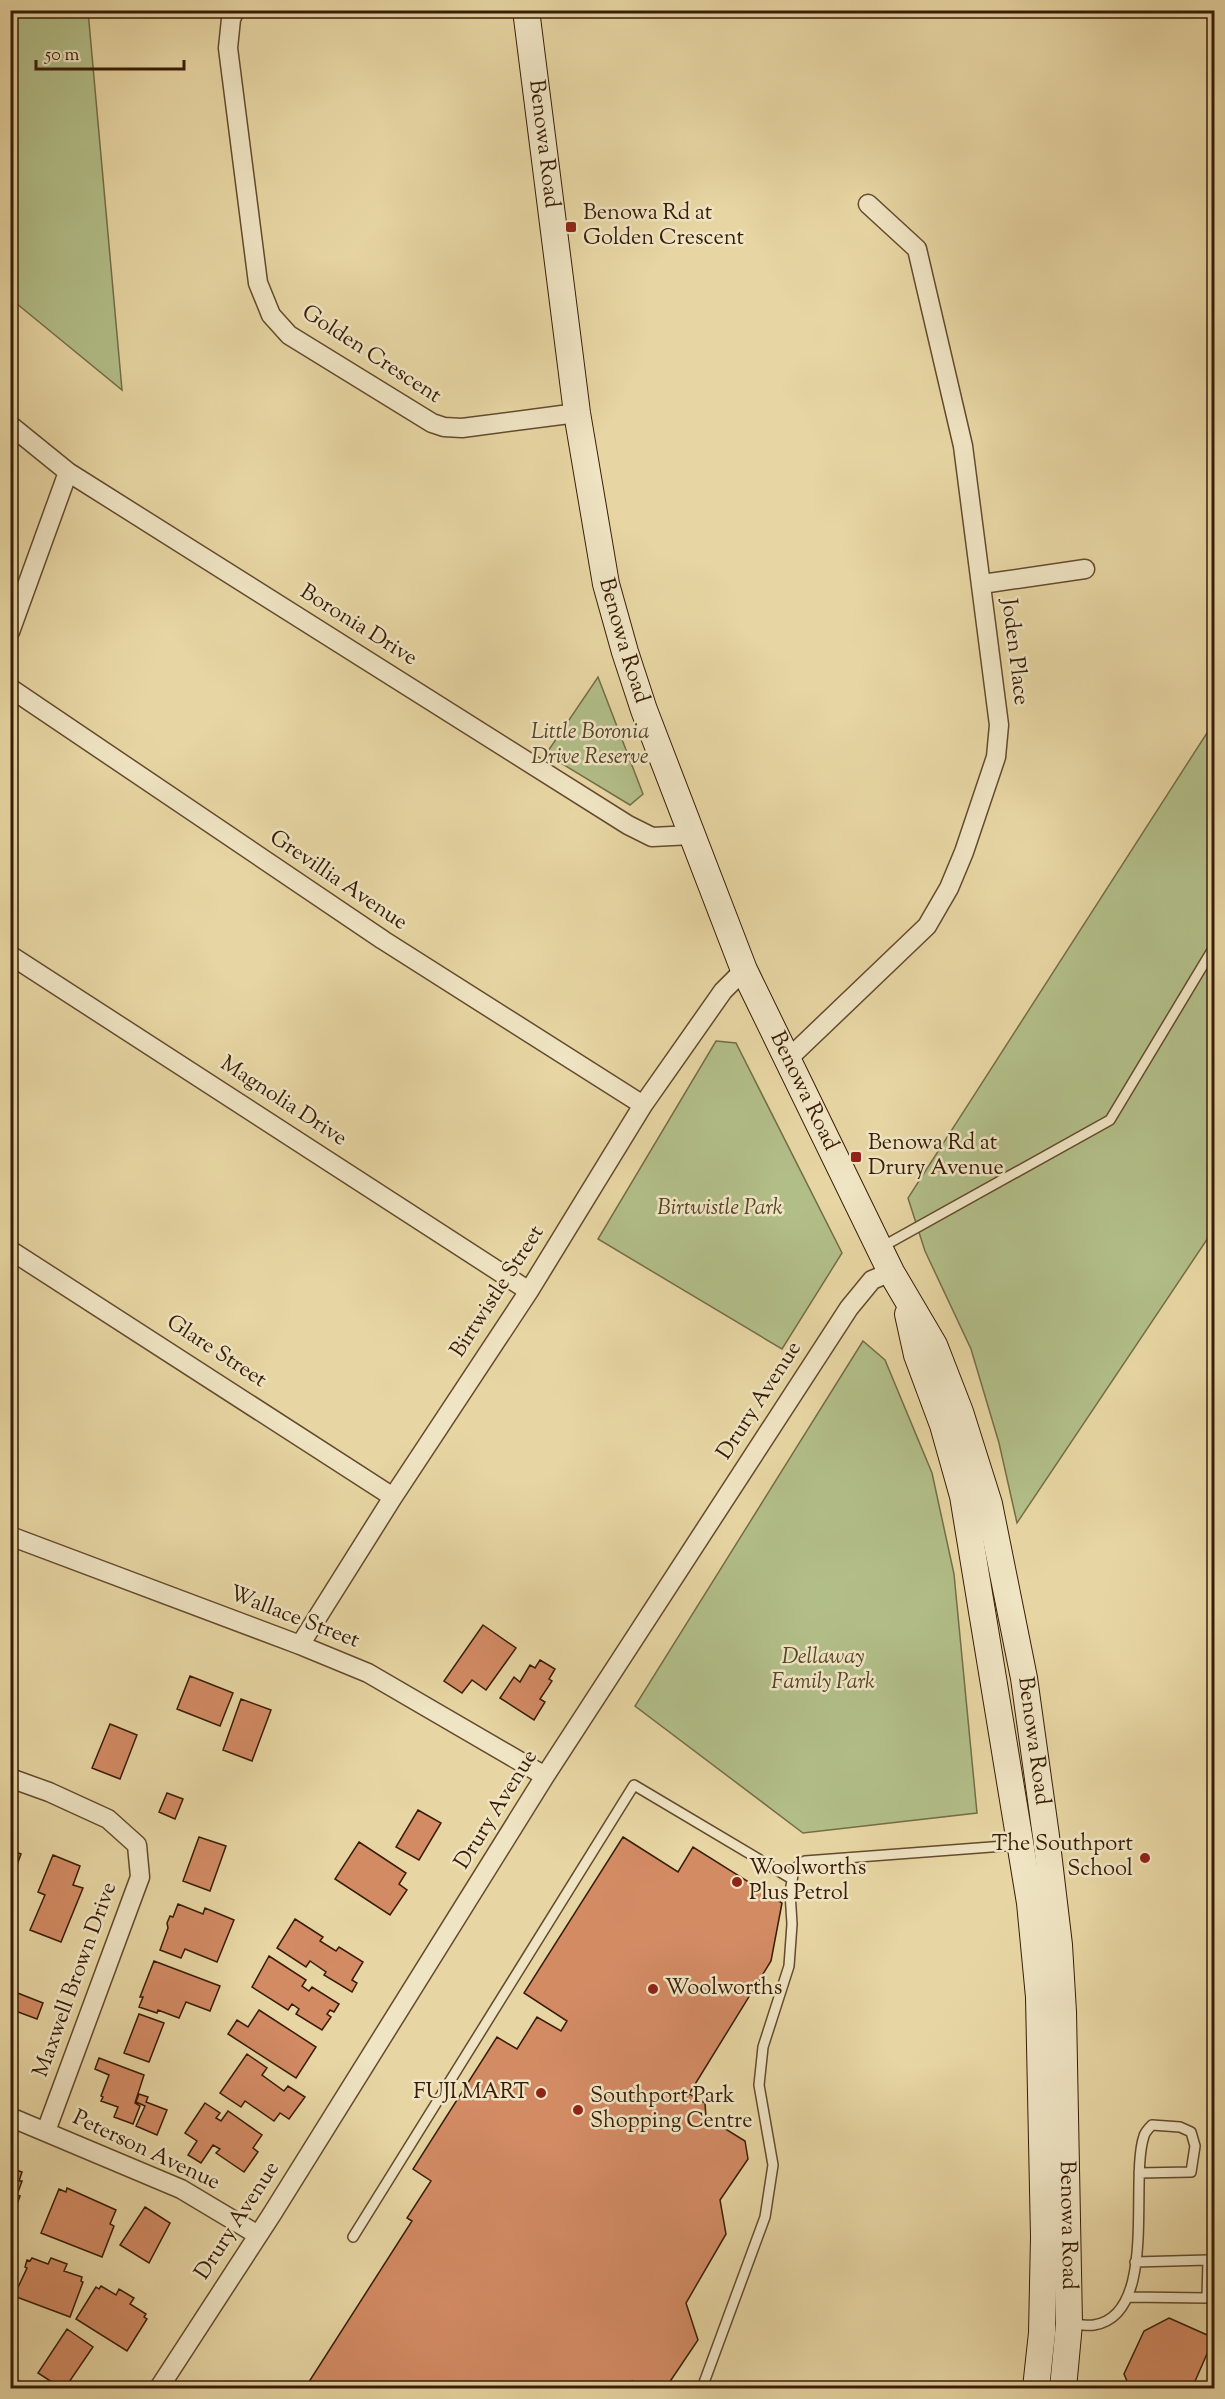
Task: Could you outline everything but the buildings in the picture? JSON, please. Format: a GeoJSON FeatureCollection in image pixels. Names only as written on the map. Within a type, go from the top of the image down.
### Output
{"type":"FeatureCollection","features":[{"type":"Feature","properties":{"kind":"main road","name":"Benowa Road"},"geometry":{"type":"LineString","coordinates":[[526,10],[577,413],[595,527],[614,617],[644,710],[744,970],[891,1272],[934,1345],[960,1412],[989,1504],[1024,1678],[1034,1842],[1030,1903],[1039,1997],[1044,2237],[1042,2333],[1035,2388]]}},
{"type":"Feature","properties":{"kind":"main road","name":"Benowa Road"},"geometry":{"type":"LineString","coordinates":[[1034,1842],[1059,1946],[1063,2012],[1069,2324],[1063,2388]]}},
{"type":"Feature","properties":{"kind":"street","name":"Golden Crescent"},"geometry":{"type":"LineString","coordinates":[[235,10],[231,19],[228,48],[258,283],[271,315],[290,335],[432,423],[462,429],[577,413]]}},
{"type":"Feature","properties":{"kind":"street","name":"Joden Place"},"geometry":{"type":"LineString","coordinates":[[787,1059],[927,926],[953,879],[996,757],[999,725],[963,446],[917,249],[868,204]]}},
{"type":"Feature","properties":{"kind":"street","name":"Boronia Drive"},"geometry":{"type":"LineString","coordinates":[[10,425],[68,472],[635,829],[652,837],[692,835]]}},
{"type":"Feature","properties":{"kind":"street"},"geometry":{"type":"LineString","coordinates":[[10,632],[68,472]]}},
{"type":"Feature","properties":{"kind":"street"},"geometry":{"type":"LineString","coordinates":[[982,584],[1085,568]]}},
{"type":"Feature","properties":{"kind":"street","name":"Grevillia Avenue"},"geometry":{"type":"LineString","coordinates":[[10,688],[383,940],[644,1106]]}},
{"type":"Feature","properties":{"kind":"street","name":"Magnolia Drive"},"geometry":{"type":"LineString","coordinates":[[10,955],[529,1291]]}},
{"type":"Feature","properties":{"kind":"street","name":"Birtwistle Street"},"geometry":{"type":"LineString","coordinates":[[300,1646],[393,1497],[529,1291],[644,1106],[723,991],[744,970]]}},
{"type":"Feature","properties":{"kind":"street","name":"Glare Street"},"geometry":{"type":"LineString","coordinates":[[10,1250],[393,1497]]}},
{"type":"Feature","properties":{"kind":"street","name":"Drury Avenue"},"geometry":{"type":"LineString","coordinates":[[159,2388],[258,2235],[545,1776],[849,1308],[872,1280],[891,1272]]}},
{"type":"Feature","properties":{"kind":"street","name":"Wallace Street"},"geometry":{"type":"LineString","coordinates":[[10,1536],[368,1673],[545,1776]]}},
{"type":"Feature","properties":{"kind":"street","name":"Maxwell Brown Drive"},"geometry":{"type":"LineString","coordinates":[[10,1778],[49,1792],[108,1819],[137,1845],[140,1877],[46,2131]]}},
{"type":"Feature","properties":{"kind":"street","name":"Peterson Avenue"},"geometry":{"type":"LineString","coordinates":[[10,2117],[181,2189],[258,2235]]}},
{"type":"Feature","properties":{"kind":"lane"},"geometry":{"type":"LineString","coordinates":[[880,1248],[1110,1120],[1215,947]]}},
{"type":"Feature","properties":{"kind":"lane"},"geometry":{"type":"LineString","coordinates":[[353,2237],[634,1785],[792,1879]]}},
{"type":"Feature","properties":{"kind":"lane"},"geometry":{"type":"LineString","coordinates":[[702,2388],[765,2217],[773,2165],[759,2085],[764,2047],[789,1966],[792,1924],[790,1892],[794,1869],[805,1861],[1034,1842]]}},
{"type":"Feature","properties":{"kind":"lane"},"geometry":{"type":"LineString","coordinates":[[1069,2324],[1096,2325],[1115,2315],[1129,2297],[1140,2215],[1139,2173],[1144,2135],[1152,2125],[1180,2127],[1191,2132],[1195,2146],[1191,2172],[1139,2173]]}},
{"type":"Feature","properties":{"kind":"lane"},"geometry":{"type":"LineString","coordinates":[[1129,2297],[1207,2298],[1208,2260],[1135,2262]]}},
{"type":"Feature","properties":{"kind":"green space"},"geometry":{"type":"Polygon","coordinates":[[[10,11],[88,11],[122,390],[11,299],[10,11]]]}},
{"type":"Feature","properties":{"kind":"green space","name":"Little Boronia Drive Reserve"},"geometry":{"type":"Polygon","coordinates":[[[598,677],[643,794],[630,805],[546,754],[598,677]]]}},
{"type":"Feature","properties":{"kind":"green space"},"geometry":{"type":"Polygon","coordinates":[[[1214,722],[1214,1229],[1017,1523],[999,1443],[971,1349],[925,1251],[908,1198],[1214,722]]]}},
{"type":"Feature","properties":{"kind":"green space","name":"Birtwistle Park"},"geometry":{"type":"Polygon","coordinates":[[[716,1041],[736,1043],[842,1253],[782,1349],[598,1239],[716,1041]]]}},
{"type":"Feature","properties":{"kind":"green space","name":"Dellaway Family Park"},"geometry":{"type":"Polygon","coordinates":[[[863,1341],[885,1360],[932,1473],[954,1574],[977,1813],[803,1833],[635,1706],[863,1341]]]}},
{"type":"Feature","properties":{"kind":"place","name":"Benowa Rd at Golden Crescent"},"geometry":{"type":"Point","coordinates":[571,227]}},
{"type":"Feature","properties":{"kind":"place","name":"Benowa Rd at Drury Avenue"},"geometry":{"type":"Point","coordinates":[856,1157]}},
{"type":"Feature","properties":{"kind":"place","name":"The Southport School"},"geometry":{"type":"Point","coordinates":[1145,1858]}},
{"type":"Feature","properties":{"kind":"place","name":"Woolworths Plus Petrol"},"geometry":{"type":"Point","coordinates":[737,1882]}},
{"type":"Feature","properties":{"kind":"place","name":"Woolworths"},"geometry":{"type":"Point","coordinates":[653,1989]}},
{"type":"Feature","properties":{"kind":"place","name":"FUJI MART"},"geometry":{"type":"Point","coordinates":[541,2093]}},
{"type":"Feature","properties":{"kind":"place","name":"Southport Park Shopping Centre"},"geometry":{"type":"Point","coordinates":[578,2110]}}]}
